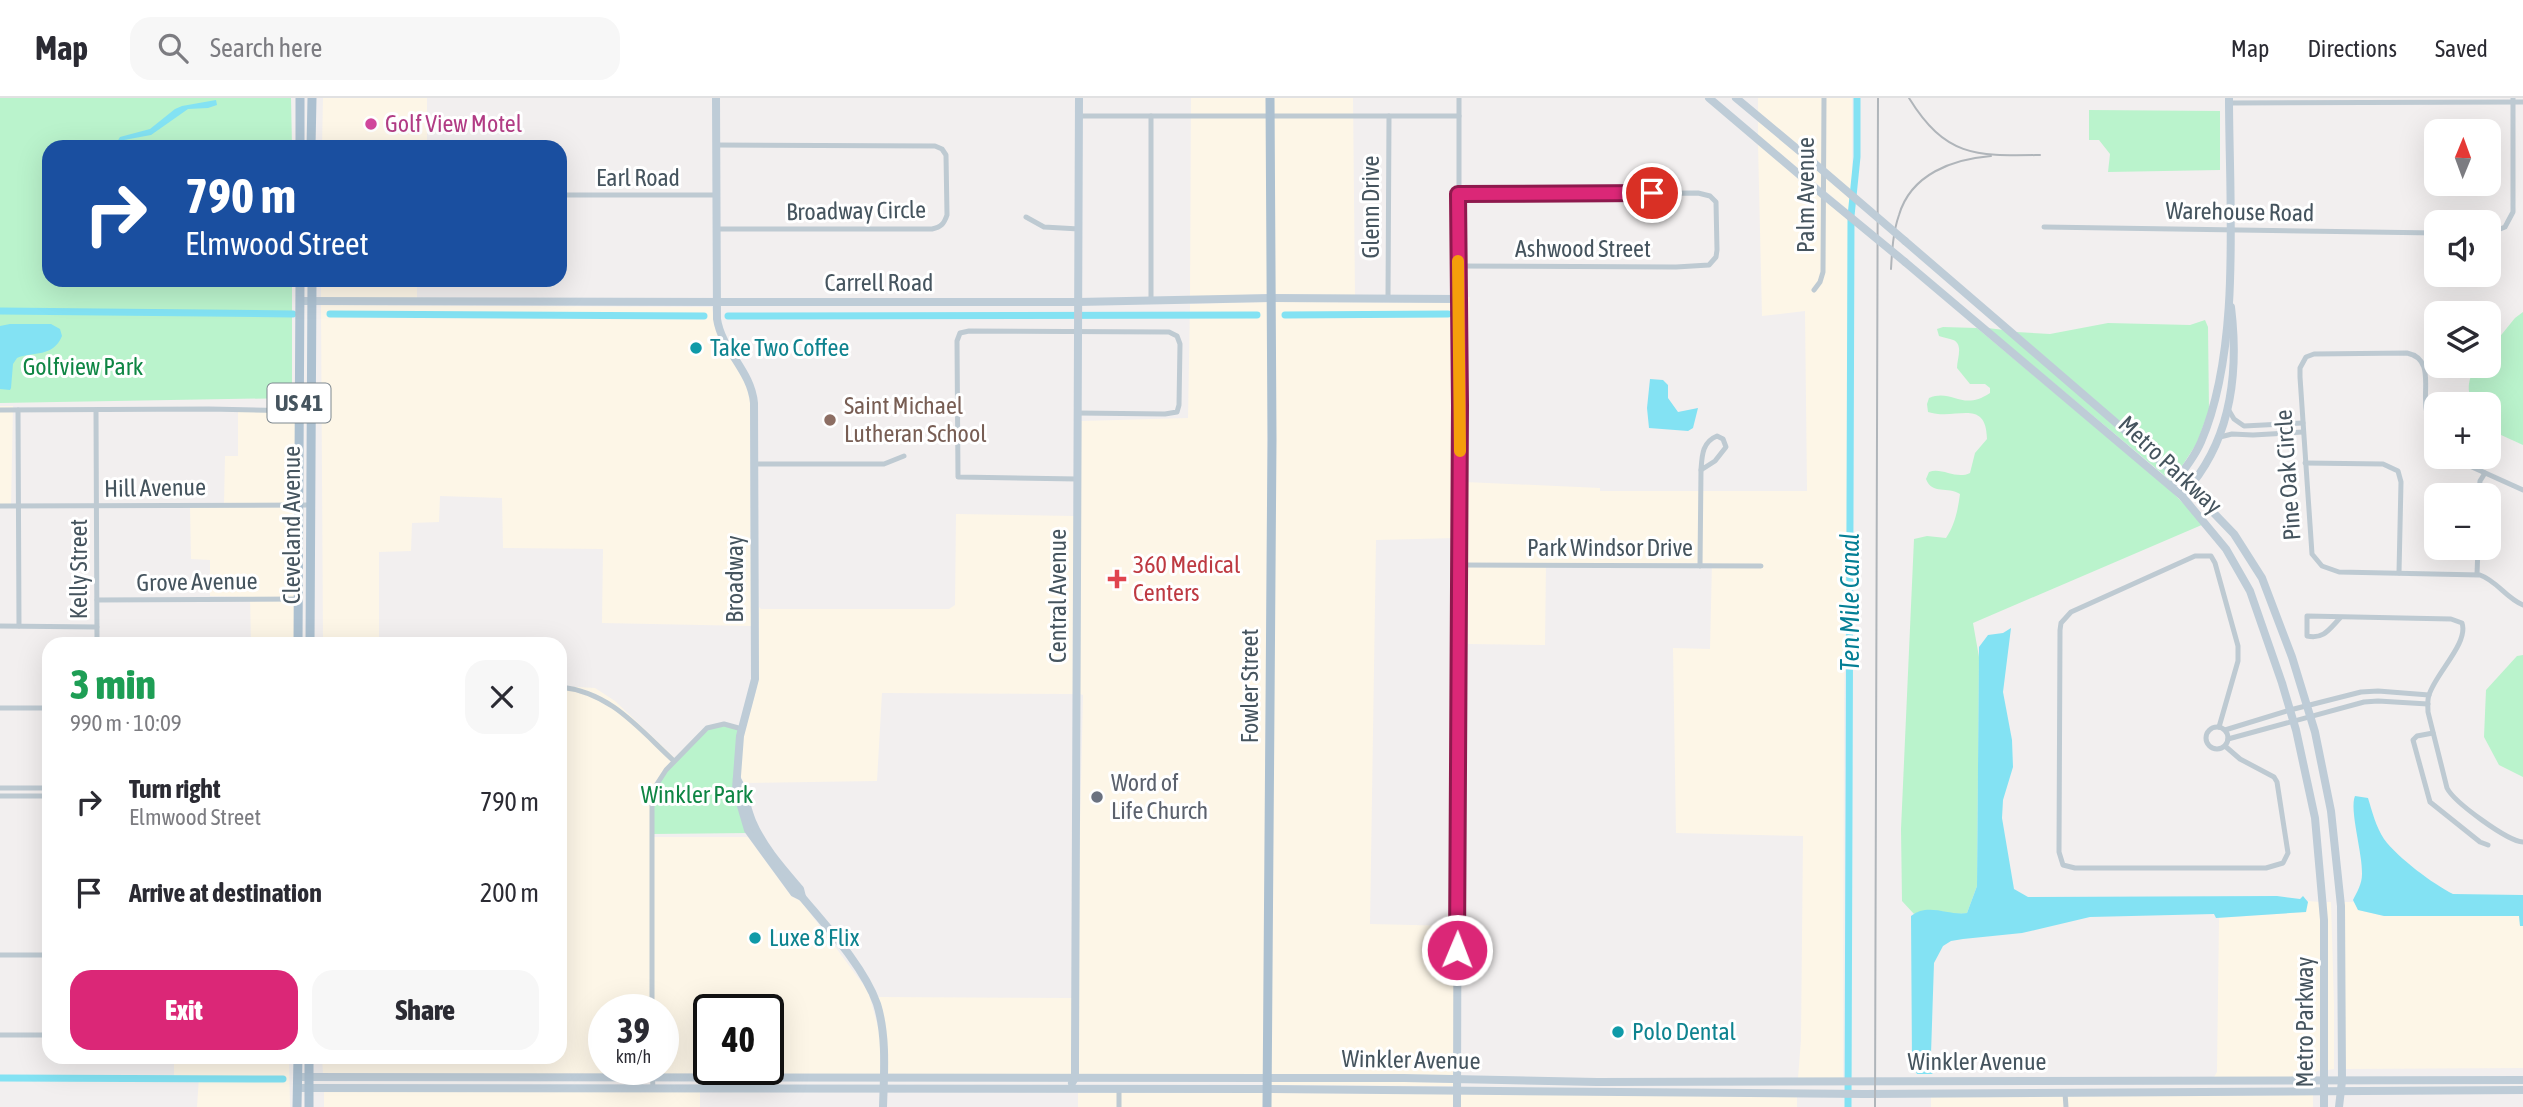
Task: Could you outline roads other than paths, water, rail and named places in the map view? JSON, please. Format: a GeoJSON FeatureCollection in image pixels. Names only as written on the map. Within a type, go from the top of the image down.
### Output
{"type":"FeatureCollection","features":[{"type":"Feature","properties":{"kind":"main road"},"geometry":{"type":"LineString","coordinates":[[300,98],[300,140]]}},
{"type":"Feature","properties":{"kind":"main road"},"geometry":{"type":"LineString","coordinates":[[311,140],[312,98]]}},
{"type":"Feature","properties":{"kind":"main road","name":"Fowler Street"},"geometry":{"type":"LineString","coordinates":[[1267,1107],[1270,98]]}},
{"type":"Feature","properties":{"kind":"main road","name":"Cleveland Avenue"},"geometry":{"type":"LineString","coordinates":[[298,637],[300,287]]}},
{"type":"Feature","properties":{"kind":"main road","name":"Cleveland Avenue"},"geometry":{"type":"LineString","coordinates":[[310,637],[312,287]]}},
{"type":"Feature","properties":{"kind":"main road"},"geometry":{"type":"LineString","coordinates":[[297,1107],[298,1064]]}},
{"type":"Feature","properties":{"kind":"main road"},"geometry":{"type":"LineString","coordinates":[[309,1064],[309,1107]]}},
{"type":"Feature","properties":{"kind":"street","name":"Broadway"},"geometry":{"type":"LineString","coordinates":[[716,98],[715,302],[721,336],[747,375],[753,396],[755,679],[742,729],[737,779],[756,830],[768,850],[871,989],[883,1033],[884,1078]]}},
{"type":"Feature","properties":{"kind":"street","name":"Central Avenue"},"geometry":{"type":"LineString","coordinates":[[1075,1078],[1079,98]]}},
{"type":"Feature","properties":{"kind":"street"},"geometry":{"type":"LineString","coordinates":[[1458,1107],[1459,98]]}},
{"type":"Feature","properties":{"kind":"street","name":"Metro Parkway"},"geometry":{"type":"LineString","coordinates":[[1709,98],[2171,486],[2226,549],[2250,591],[2290,710],[2311,796],[2320,861],[2324,920],[2324,1107]]}},
{"type":"Feature","properties":{"kind":"street","name":"Metro Parkway"},"geometry":{"type":"LineString","coordinates":[[1736,98],[2179,477],[2234,534],[2262,578],[2292,657],[2311,718],[2332,811],[2339,878],[2342,1081],[2339,1107]]}},
{"type":"Feature","properties":{"kind":"street","name":"Palm Avenue"},"geometry":{"type":"LineString","coordinates":[[1814,290],[1823,272],[1824,98]]}},
{"type":"Feature","properties":{"kind":"street"},"geometry":{"type":"LineString","coordinates":[[2501,229],[2505,227],[2513,212],[2513,100]]}},
{"type":"Feature","properties":{"kind":"street"},"geometry":{"type":"LineString","coordinates":[[2182,496],[2200,476],[2219,437],[2228,409],[2234,369],[2230,290],[2229,101],[2523,102]]}},
{"type":"Feature","properties":{"kind":"street"},"geometry":{"type":"LineString","coordinates":[[1079,116],[1459,116]]}},
{"type":"Feature","properties":{"kind":"street"},"geometry":{"type":"LineString","coordinates":[[1151,116],[1151,301]]}},
{"type":"Feature","properties":{"kind":"street","name":"Glenn Drive"},"geometry":{"type":"LineString","coordinates":[[1388,298],[1389,116]]}},
{"type":"Feature","properties":{"kind":"street","name":"Broadway Circle"},"geometry":{"type":"LineString","coordinates":[[716,145],[935,146],[942,149],[946,155],[947,215],[945,222],[932,229],[716,229]]}},
{"type":"Feature","properties":{"kind":"street","name":"Ashwood Street"},"geometry":{"type":"LineString","coordinates":[[1458,194],[1698,193],[1710,196],[1716,202],[1718,243],[1716,257],[1709,264],[1676,267],[1458,267]]}},
{"type":"Feature","properties":{"kind":"street","name":"Earl Road"},"geometry":{"type":"LineString","coordinates":[[567,195],[716,195]]}},
{"type":"Feature","properties":{"kind":"street"},"geometry":{"type":"LineString","coordinates":[[1026,217],[1044,227],[1079,229]]}},
{"type":"Feature","properties":{"kind":"street","name":"Warehouse Road"},"geometry":{"type":"LineString","coordinates":[[2044,228],[2424,233]]}},
{"type":"Feature","properties":{"kind":"street"},"geometry":{"type":"LineString","coordinates":[[2171,486],[2200,445],[2210,419],[2219,384],[2230,290]]}},
{"type":"Feature","properties":{"kind":"street","name":"Carrell Road"},"geometry":{"type":"LineString","coordinates":[[300,301],[1078,304],[1271,298],[1458,299]]}},
{"type":"Feature","properties":{"kind":"street"},"geometry":{"type":"LineString","coordinates":[[1077,479],[958,477],[957,341],[960,333],[1078,328],[1171,332],[1179,339],[1177,412],[1078,413]]}},
{"type":"Feature","properties":{"kind":"street"},"geometry":{"type":"LineString","coordinates":[[2224,347],[2229,350],[2234,369]]}},
{"type":"Feature","properties":{"kind":"street","name":"Pine Oak Circle"},"geometry":{"type":"LineString","coordinates":[[2425,392],[2424,365],[2419,357],[2407,353],[2314,354],[2306,357],[2300,368],[2309,543],[2315,559],[2333,571],[2477,574]]}},
{"type":"Feature","properties":{"kind":"street"},"geometry":{"type":"LineString","coordinates":[[2228,409],[2231,416],[2244,426],[2303,423]]}},
{"type":"Feature","properties":{"kind":"street"},"geometry":{"type":"LineString","coordinates":[[0,410],[299,411]]}},
{"type":"Feature","properties":{"kind":"street"},"geometry":{"type":"LineString","coordinates":[[18,410],[19,626]]}},
{"type":"Feature","properties":{"kind":"street","name":"Kelly Street"},"geometry":{"type":"LineString","coordinates":[[96,410],[97,637]]}},
{"type":"Feature","properties":{"kind":"street"},"geometry":{"type":"LineString","coordinates":[[2282,424],[2282,433]]}},
{"type":"Feature","properties":{"kind":"street"},"geometry":{"type":"LineString","coordinates":[[2244,426],[2245,435]]}},
{"type":"Feature","properties":{"kind":"street"},"geometry":{"type":"LineString","coordinates":[[2219,437],[2232,434],[2303,432]]}},
{"type":"Feature","properties":{"kind":"street"},"geometry":{"type":"LineString","coordinates":[[1700,566],[1701,470],[1703,453],[1709,439],[1717,436],[1723,439],[1726,447],[1723,454],[1701,470]]}},
{"type":"Feature","properties":{"kind":"street"},"geometry":{"type":"LineString","coordinates":[[754,464],[884,464],[904,456]]}},
{"type":"Feature","properties":{"kind":"street"},"geometry":{"type":"LineString","coordinates":[[2305,464],[2383,464],[2398,471],[2401,482],[2399,573]]}},
{"type":"Feature","properties":{"kind":"street"},"geometry":{"type":"LineString","coordinates":[[2478,469],[2523,490]]}},
{"type":"Feature","properties":{"kind":"street"},"geometry":{"type":"LineString","coordinates":[[2480,483],[2485,473]]}},
{"type":"Feature","properties":{"kind":"street","name":"Hill Avenue"},"geometry":{"type":"LineString","coordinates":[[0,506],[310,505]]}},
{"type":"Feature","properties":{"kind":"street"},"geometry":{"type":"LineString","coordinates":[[2219,727],[2238,661],[2238,646],[2211,556],[2194,556],[2065,617],[2060,631],[2060,861],[2075,869],[2280,866],[2288,853],[2277,782],[2274,777],[2241,759],[2225,746]]}},
{"type":"Feature","properties":{"kind":"street"},"geometry":{"type":"LineString","coordinates":[[2478,560],[2477,574],[2490,579],[2523,605]]}},
{"type":"Feature","properties":{"kind":"street","name":"Park Windsor Drive"},"geometry":{"type":"LineString","coordinates":[[1460,565],[1761,566]]}},
{"type":"Feature","properties":{"kind":"street","name":"Grove Avenue"},"geometry":{"type":"LineString","coordinates":[[97,600],[299,599]]}},
{"type":"Feature","properties":{"kind":"street"},"geometry":{"type":"LineString","coordinates":[[2342,617],[2325,635],[2307,636],[2307,616],[2458,620],[2464,628],[2463,637],[2429,695],[2428,704],[2433,733],[2450,793],[2505,836],[2523,842]]}},
{"type":"Feature","properties":{"kind":"street"},"geometry":{"type":"LineString","coordinates":[[0,626],[97,627]]}},
{"type":"Feature","properties":{"kind":"street"},"geometry":{"type":"LineString","coordinates":[[567,689],[594,695],[617,707],[674,761]]}},
{"type":"Feature","properties":{"kind":"street"},"geometry":{"type":"LineString","coordinates":[[2225,746],[2215,749],[2207,741],[2208,731],[2219,727],[2225,730],[2290,710],[2368,691],[2429,695]]}},
{"type":"Feature","properties":{"kind":"street"},"geometry":{"type":"LineString","coordinates":[[2228,739],[2371,701],[2428,704]]}},
{"type":"Feature","properties":{"kind":"street"},"geometry":{"type":"LineString","coordinates":[[0,708],[42,708]]}},
{"type":"Feature","properties":{"kind":"street"},"geometry":{"type":"LineString","coordinates":[[652,994],[652,804],[657,784],[674,761],[711,726],[724,724],[742,729]]}},
{"type":"Feature","properties":{"kind":"street"},"geometry":{"type":"LineString","coordinates":[[2225,730],[2228,739],[2225,746]]}},
{"type":"Feature","properties":{"kind":"street"},"geometry":{"type":"LineString","coordinates":[[2433,733],[2414,737],[2413,740],[2430,802],[2480,842],[2488,845]]}},
{"type":"Feature","properties":{"kind":"street"},"geometry":{"type":"LineString","coordinates":[[0,788],[42,788]]}},
{"type":"Feature","properties":{"kind":"street"},"geometry":{"type":"LineString","coordinates":[[0,796],[42,796]]}},
{"type":"Feature","properties":{"kind":"street"},"geometry":{"type":"LineString","coordinates":[[0,956],[42,955]]}},
{"type":"Feature","properties":{"kind":"street"},"geometry":{"type":"LineString","coordinates":[[0,1035],[42,1035]]}},
{"type":"Feature","properties":{"kind":"street","name":"Winkler Avenue"},"geometry":{"type":"LineString","coordinates":[[679,1074],[1075,1078],[1458,1090],[1831,1094],[2523,1090]]}},
{"type":"Feature","properties":{"kind":"street","name":"Winkler Avenue"},"geometry":{"type":"LineString","coordinates":[[298,1077],[588,1075]]}},
{"type":"Feature","properties":{"kind":"street"},"geometry":{"type":"LineString","coordinates":[[431,1088],[436,1083],[486,1083],[488,1077]]}},
{"type":"Feature","properties":{"kind":"street"},"geometry":{"type":"LineString","coordinates":[[883,1107],[884,1078]]}},
{"type":"Feature","properties":{"kind":"street"},"geometry":{"type":"LineString","coordinates":[[1064,1089],[1075,1078]]}},
{"type":"Feature","properties":{"kind":"street","name":"Winkler Avenue"},"geometry":{"type":"LineString","coordinates":[[298,1088],[1119,1089],[1458,1079],[1597,1082],[2523,1080]]}},
{"type":"Feature","properties":{"kind":"street"},"geometry":{"type":"LineString","coordinates":[[1962,1093],[1985,1088],[1992,1081]]}},
{"type":"Feature","properties":{"kind":"street"},"geometry":{"type":"LineString","coordinates":[[2066,1107],[2065,1093],[2070,1087],[2077,1084],[2118,1081]]}},
{"type":"Feature","properties":{"kind":"street"},"geometry":{"type":"LineString","coordinates":[[1119,1089],[1119,1107]]}},
{"type":"Feature","properties":{"kind":"water"},"geometry":{"type":"Polygon","coordinates":[[[216,100],[217,105],[188,109],[151,135],[118,140],[120,137],[150,129],[182,106],[216,100]]]}},
{"type":"Feature","properties":{"kind":"water"},"geometry":{"type":"Polygon","coordinates":[[[51,324],[60,329],[62,336],[48,351],[17,358],[13,364],[10,390],[0,389],[0,326],[51,324]]]}},
{"type":"Feature","properties":{"kind":"water"},"geometry":{"type":"Polygon","coordinates":[[[1650,379],[1663,380],[1668,385],[1668,398],[1678,412],[1698,408],[1693,428],[1688,431],[1649,428],[1647,408],[1650,379]]]}},
{"type":"Feature","properties":{"kind":"water"},"geometry":{"type":"Polygon","coordinates":[[[2011,628],[2003,692],[2012,740],[2013,767],[2003,800],[2002,818],[2014,889],[2028,897],[2277,896],[2300,899],[2303,896],[2308,902],[2306,912],[2216,918],[2214,914],[2090,917],[2022,933],[1951,941],[1943,946],[1934,963],[1931,1054],[1926,1069],[1933,1074],[1917,1074],[1912,1064],[1911,916],[1924,910],[1967,913],[1977,886],[1979,647],[1988,635],[2003,633],[2011,628]]]}},
{"type":"Feature","properties":{"kind":"water"},"geometry":{"type":"Polygon","coordinates":[[[2355,796],[2368,798],[2374,819],[2390,846],[2416,870],[2445,890],[2453,894],[2523,895],[2523,926],[2520,926],[2519,916],[2384,916],[2358,910],[2353,900],[2362,874],[2354,811],[2355,796]]]}},
{"type":"Feature","properties":{"kind":"waterway","name":"Ten Mile Canal"},"geometry":{"type":"LineString","coordinates":[[1848,1107],[1851,216],[1857,157],[1857,98]]}},
{"type":"Feature","properties":{"kind":"waterway"},"geometry":{"type":"LineString","coordinates":[[0,311],[293,314]]}},
{"type":"Feature","properties":{"kind":"waterway"},"geometry":{"type":"LineString","coordinates":[[330,314],[704,316]]}},
{"type":"Feature","properties":{"kind":"waterway"},"geometry":{"type":"LineString","coordinates":[[1285,315],[1448,314]]}},
{"type":"Feature","properties":{"kind":"waterway"},"geometry":{"type":"LineString","coordinates":[[728,316],[1257,315]]}},
{"type":"Feature","properties":{"kind":"waterway"},"geometry":{"type":"LineString","coordinates":[[0,1078],[283,1079]]}},
{"type":"Feature","properties":{"kind":"railway"},"geometry":{"type":"LineString","coordinates":[[1875,1107],[1878,98]]}},
{"type":"Feature","properties":{"kind":"railway"},"geometry":{"type":"LineString","coordinates":[[1909,98],[1923,118],[1950,143],[1981,153],[2040,155]]}},
{"type":"Feature","properties":{"kind":"railway"},"geometry":{"type":"LineString","coordinates":[[1891,269],[1897,221],[1913,189],[1923,179],[1948,165],[1991,156]]}},
{"type":"Feature","properties":{"kind":"place","name":"Golf View Motel"},"geometry":{"type":"Point","coordinates":[371,124]}},
{"type":"Feature","properties":{"kind":"place","name":"Take Two Coffee"},"geometry":{"type":"Point","coordinates":[696,348]}},
{"type":"Feature","properties":{"kind":"place","name":"Saint Michael Lutheran School"},"geometry":{"type":"Point","coordinates":[830,420]}},
{"type":"Feature","properties":{"kind":"place","name":"360 Medical Centers"},"geometry":{"type":"Point","coordinates":[1117,579]}},
{"type":"Feature","properties":{"kind":"place","name":"Word of Life Church"},"geometry":{"type":"Point","coordinates":[1097,797]}},
{"type":"Feature","properties":{"kind":"place","name":"Luxe 8 Flix"},"geometry":{"type":"Point","coordinates":[755,938]}},
{"type":"Feature","properties":{"kind":"place","name":"Polo Dental"},"geometry":{"type":"Point","coordinates":[1618,1032]}},
{"type":"Feature","properties":{"kind":"park label","name":"Golfview Park"},"geometry":{"type":"Point","coordinates":[83,367]}},
{"type":"Feature","properties":{"kind":"park label","name":"Winkler Park"},"geometry":{"type":"Point","coordinates":[697,795]}}]}
